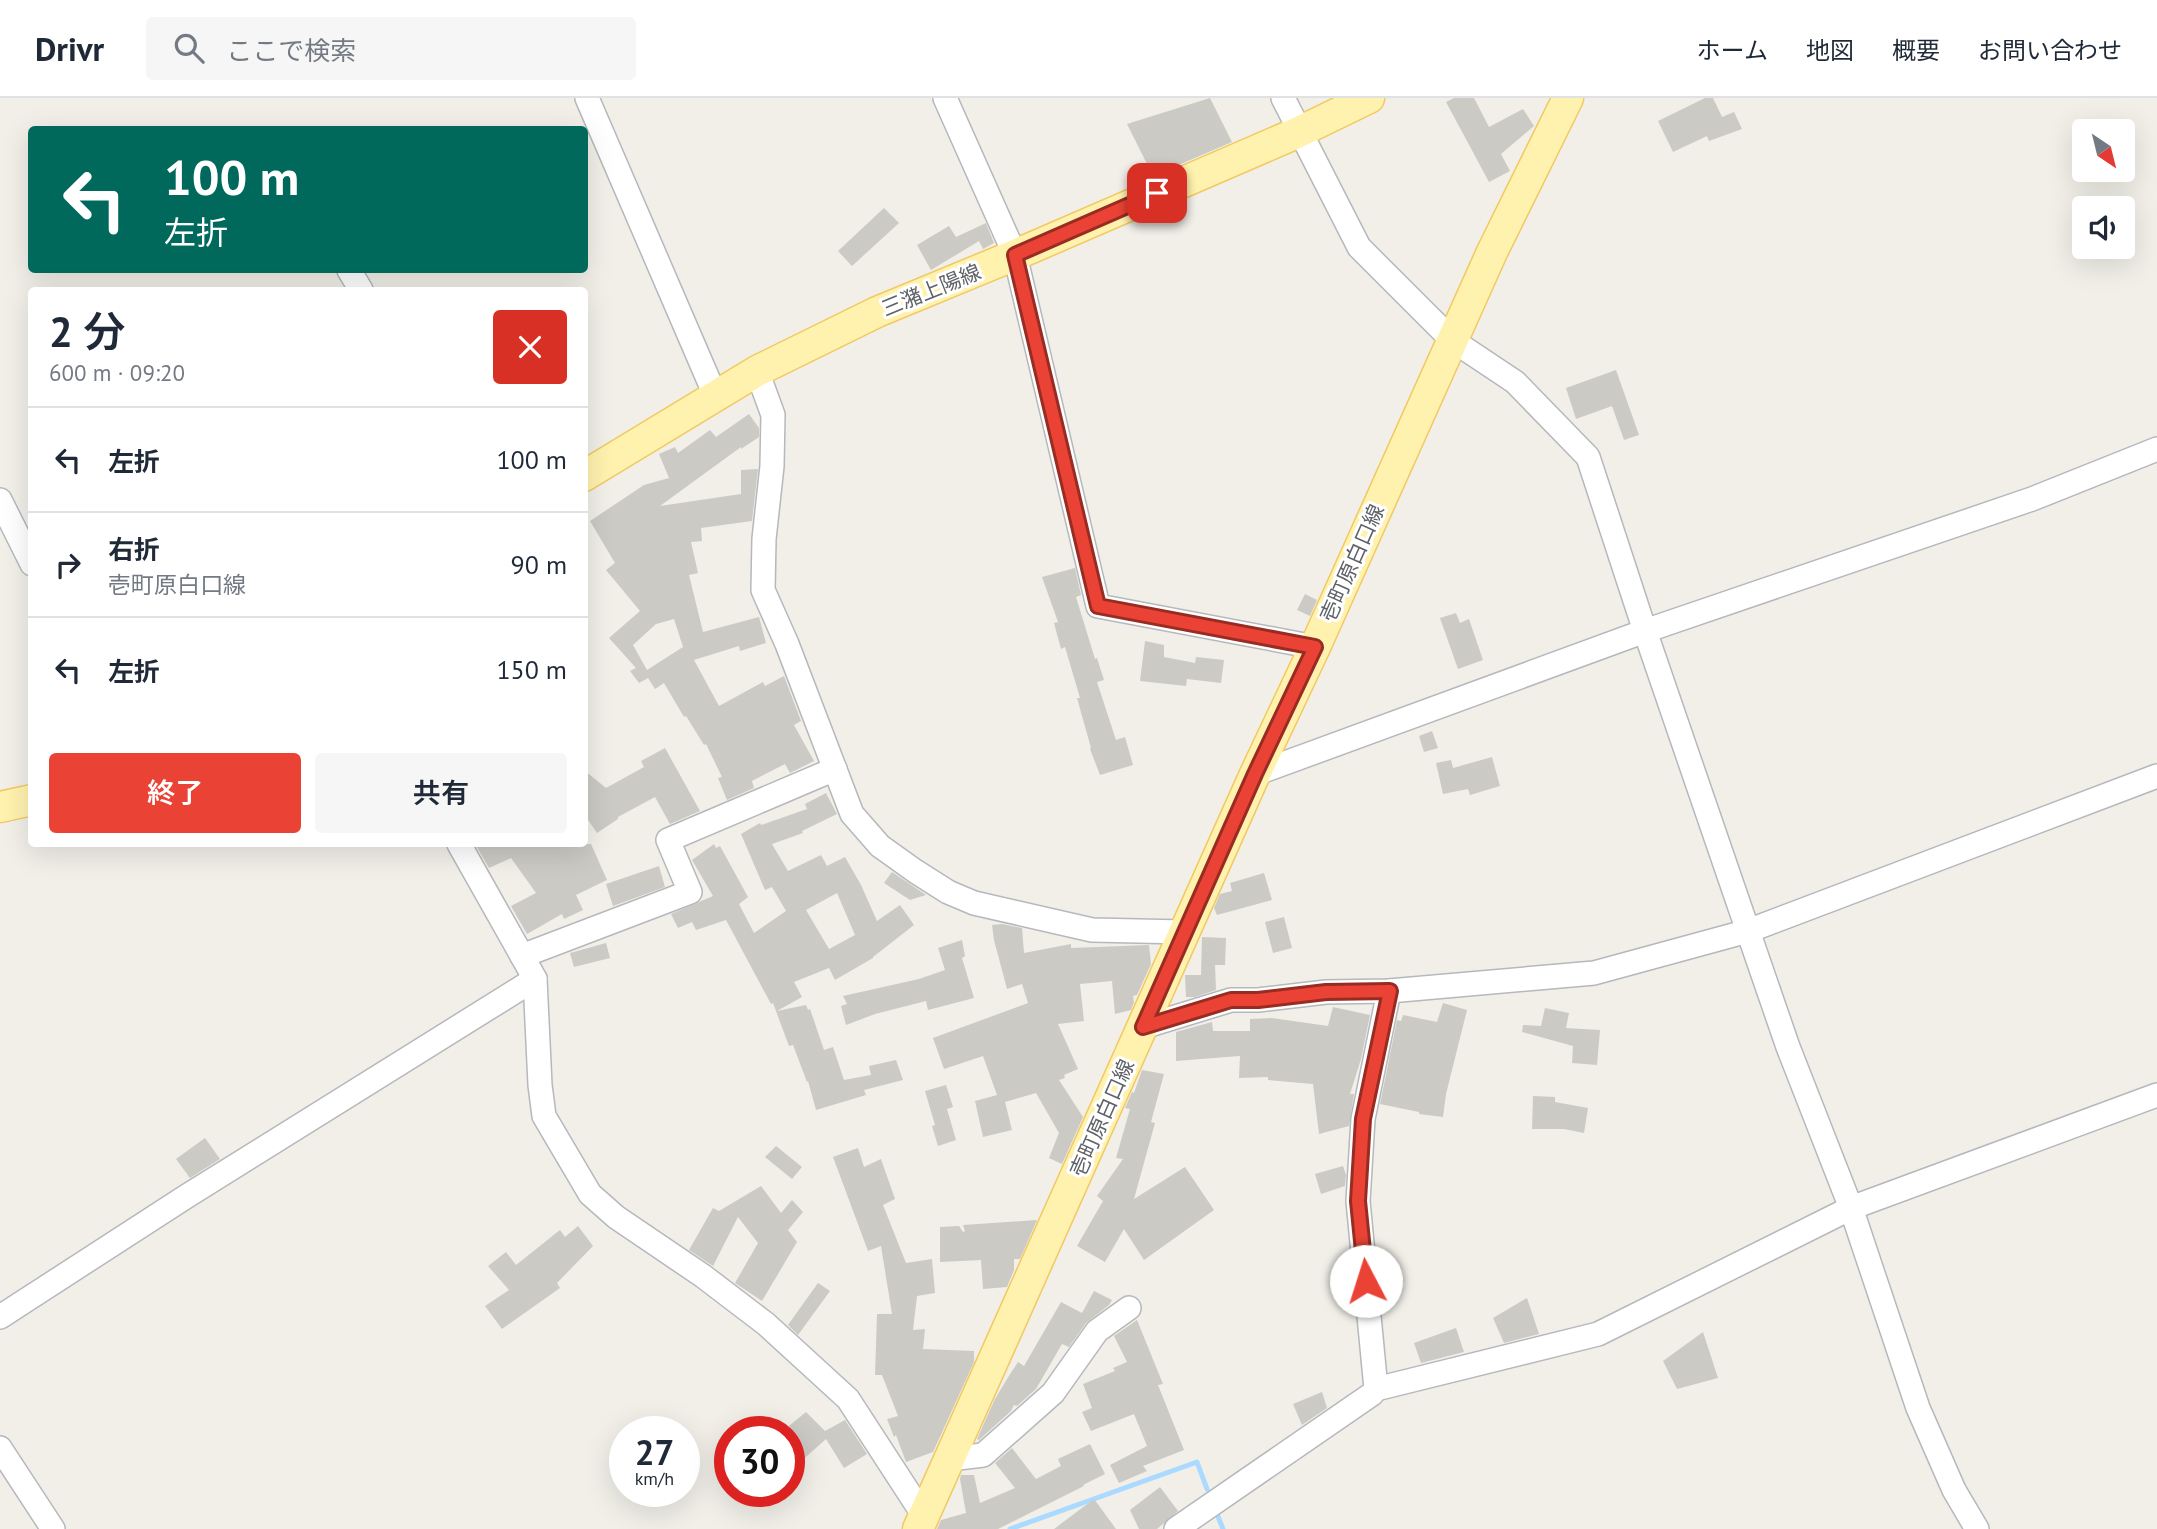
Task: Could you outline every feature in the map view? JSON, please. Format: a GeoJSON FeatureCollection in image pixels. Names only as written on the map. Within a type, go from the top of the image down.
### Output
{"type":"FeatureCollection","features":[{"type":"Feature","properties":{"kind":"main road","name":"三潴上陽線"},"geometry":{"type":"LineString","coordinates":[[588,474],[757,371],[877,312],[1298,132],[1369,98]]}},
{"type":"Feature","properties":{"kind":"main road","name":"壱町原白口線"},"geometry":{"type":"LineString","coordinates":[[921,1522],[1452,340],[1568,98]]}},
{"type":"Feature","properties":{"kind":"main road"},"geometry":{"type":"LineString","coordinates":[[0,807],[28,801]]}},
{"type":"Feature","properties":{"kind":"street"},"geometry":{"type":"LineString","coordinates":[[587,98],[715,395]]}},
{"type":"Feature","properties":{"kind":"street"},"geometry":{"type":"LineString","coordinates":[[945,98],[1015,255],[1098,606],[1315,647]]}},
{"type":"Feature","properties":{"kind":"street"},"geometry":{"type":"LineString","coordinates":[[1283,98],[1359,247],[1452,340],[1515,382],[1588,457],[1644,631],[1788,1047],[1850,1208],[1918,1408],[1954,1490],[1977,1529]]}},
{"type":"Feature","properties":{"kind":"street"},"geometry":{"type":"LineString","coordinates":[[757,371],[773,415],[763,590],[787,644],[852,814],[880,846],[948,892],[974,903],[1092,930],[1185,932]]}},
{"type":"Feature","properties":{"kind":"street"},"geometry":{"type":"LineString","coordinates":[[1255,774],[1644,631],[2032,499],[2157,449]]}},
{"type":"Feature","properties":{"kind":"street"},"geometry":{"type":"LineString","coordinates":[[0,500],[28,556]]}},
{"type":"Feature","properties":{"kind":"street"},"geometry":{"type":"LineString","coordinates":[[522,956],[690,892],[668,840],[835,769]]}},
{"type":"Feature","properties":{"kind":"street"},"geometry":{"type":"LineString","coordinates":[[1143,1027],[1231,1000],[1258,1000],[1326,992],[1390,991],[1594,973],[1748,931],[2157,776]]}},
{"type":"Feature","properties":{"kind":"street"},"geometry":{"type":"LineString","coordinates":[[461,847],[535,979],[544,1116],[590,1194],[616,1217],[704,1276],[766,1324],[848,1399],[921,1522]]}},
{"type":"Feature","properties":{"kind":"street"},"geometry":{"type":"LineString","coordinates":[[0,1317],[187,1196],[535,979]]}},
{"type":"Feature","properties":{"kind":"street"},"geometry":{"type":"LineString","coordinates":[[1376,1389],[1358,1201],[1363,1119],[1390,991]]}},
{"type":"Feature","properties":{"kind":"street"},"geometry":{"type":"LineString","coordinates":[[1175,1529],[1376,1389],[1598,1334],[1850,1208],[2157,1095]]}},
{"type":"Feature","properties":{"kind":"street"},"geometry":{"type":"LineString","coordinates":[[950,1459],[983,1455],[1053,1393],[1097,1331],[1129,1308]]}},
{"type":"Feature","properties":{"kind":"street"},"geometry":{"type":"LineString","coordinates":[[0,1448],[53,1529]]}},
{"type":"Feature","properties":{"kind":"building"},"geometry":{"type":"Polygon","coordinates":[[[1210,98],[1232,142],[1153,176],[1127,124],[1210,98]]]}},
{"type":"Feature","properties":{"kind":"building"},"geometry":{"type":"Polygon","coordinates":[[[1454,98],[1474,98],[1489,127],[1523,109],[1534,126],[1501,154],[1510,171],[1489,182],[1446,102],[1454,98]]]}},
{"type":"Feature","properties":{"kind":"building"},"geometry":{"type":"Polygon","coordinates":[[[1705,98],[1713,98],[1722,117],[1734,112],[1742,129],[1709,141],[1707,136],[1673,152],[1658,121],[1705,98]]]}},
{"type":"Feature","properties":{"kind":"building"},"geometry":{"type":"Polygon","coordinates":[[[884,208],[899,223],[852,266],[838,251],[884,208]]]}},
{"type":"Feature","properties":{"kind":"building"},"geometry":{"type":"Polygon","coordinates":[[[986,223],[994,243],[983,249],[979,241],[931,270],[917,245],[949,226],[956,237],[986,223]]]}},
{"type":"Feature","properties":{"kind":"building"},"geometry":{"type":"Polygon","coordinates":[[[1616,370],[1639,435],[1624,440],[1612,406],[1576,419],[1566,388],[1616,370]]]}},
{"type":"Feature","properties":{"kind":"building"},"geometry":{"type":"Polygon","coordinates":[[[749,414],[759,428],[759,437],[660,506],[741,494],[741,470],[758,469],[752,521],[701,528],[702,541],[691,542],[698,573],[689,575],[703,632],[759,617],[766,643],[740,651],[739,646],[694,660],[719,706],[763,682],[765,686],[784,676],[801,721],[794,725],[814,761],[790,773],[785,764],[752,781],[754,788],[727,800],[718,778],[722,777],[706,744],[704,745],[686,716],[684,717],[664,683],[655,689],[648,678],[639,683],[630,671],[636,668],[609,638],[640,611],[606,570],[615,563],[590,521],[644,485],[669,478],[659,454],[675,447],[678,453],[710,430],[716,437],[749,414]],[[674,619],[656,624],[633,645],[647,670],[683,647],[674,619]]]}},
{"type":"Feature","properties":{"kind":"building"},"geometry":{"type":"Polygon","coordinates":[[[1075,568],[1081,595],[1076,597],[1104,680],[1097,682],[1116,740],[1125,737],[1133,765],[1100,775],[1090,749],[1077,698],[1080,698],[1065,647],[1061,649],[1054,623],[1058,622],[1042,577],[1075,568]]]}},
{"type":"Feature","properties":{"kind":"building"},"geometry":{"type":"Polygon","coordinates":[[[1305,594],[1317,600],[1310,616],[1297,610],[1305,594]]]}},
{"type":"Feature","properties":{"kind":"building"},"geometry":{"type":"Polygon","coordinates":[[[1456,613],[1460,623],[1469,619],[1483,660],[1458,669],[1440,618],[1456,613]]]}},
{"type":"Feature","properties":{"kind":"building"},"geometry":{"type":"Polygon","coordinates":[[[1145,641],[1164,645],[1164,657],[1195,663],[1196,657],[1224,660],[1221,683],[1187,679],[1186,686],[1140,681],[1145,641]]]}},
{"type":"Feature","properties":{"kind":"building"},"geometry":{"type":"Polygon","coordinates":[[[1432,731],[1438,748],[1424,752],[1419,736],[1432,731]]]}},
{"type":"Feature","properties":{"kind":"building"},"geometry":{"type":"Polygon","coordinates":[[[665,748],[700,811],[670,824],[655,797],[618,817],[597,833],[588,820],[588,773],[606,788],[644,767],[641,761],[665,748]]]}},
{"type":"Feature","properties":{"kind":"building"},"geometry":{"type":"Polygon","coordinates":[[[1492,757],[1500,786],[1470,795],[1468,789],[1443,794],[1436,763],[1451,760],[1453,768],[1492,757]]]}},
{"type":"Feature","properties":{"kind":"building"},"geometry":{"type":"Polygon","coordinates":[[[826,793],[837,814],[802,831],[803,833],[772,844],[788,871],[821,855],[827,866],[845,857],[877,921],[900,905],[914,925],[873,958],[835,980],[829,968],[794,982],[802,997],[777,1011],[806,1005],[808,1010],[810,1009],[824,1050],[833,1047],[844,1080],[871,1075],[869,1066],[896,1060],[903,1080],[864,1090],[866,1095],[816,1110],[808,1081],[793,1045],[789,1046],[773,1003],[771,1004],[726,920],[696,930],[692,922],[678,928],[671,914],[713,896],[692,860],[714,844],[716,848],[720,846],[748,897],[739,904],[754,933],[786,911],[772,887],[765,890],[741,834],[760,823],[761,825],[807,809],[805,804],[826,793]],[[837,893],[806,910],[829,949],[855,935],[837,893]]]}},
{"type":"Feature","properties":{"kind":"building"},"geometry":{"type":"Polygon","coordinates":[[[588,844],[591,844],[607,880],[576,895],[583,910],[564,919],[562,914],[527,934],[511,906],[536,893],[511,858],[489,868],[477,847],[588,847],[588,844]]]}},
{"type":"Feature","properties":{"kind":"building"},"geometry":{"type":"Polygon","coordinates":[[[659,866],[665,887],[613,906],[606,884],[659,866]]]}},
{"type":"Feature","properties":{"kind":"building"},"geometry":{"type":"Polygon","coordinates":[[[892,872],[926,895],[910,900],[884,883],[892,872]]]}},
{"type":"Feature","properties":{"kind":"building"},"geometry":{"type":"Polygon","coordinates":[[[1264,873],[1272,900],[1217,915],[1214,908],[1220,894],[1232,891],[1230,883],[1264,873]]]}},
{"type":"Feature","properties":{"kind":"building"},"geometry":{"type":"Polygon","coordinates":[[[1284,917],[1292,948],[1273,953],[1265,922],[1284,917]]]}},
{"type":"Feature","properties":{"kind":"building"},"geometry":{"type":"Polygon","coordinates":[[[992,925],[1022,928],[1024,953],[1071,944],[1071,948],[1149,945],[1151,964],[1137,995],[1133,996],[1131,1010],[1115,1014],[1112,981],[1080,984],[1084,1021],[1058,1024],[1078,1069],[1059,1080],[1083,1117],[1062,1164],[1049,1158],[1059,1133],[1036,1093],[1005,1102],[1012,1130],[983,1137],[975,1101],[997,1095],[983,1056],[944,1069],[933,1038],[1028,1003],[1022,984],[1007,989],[992,925]]]}},
{"type":"Feature","properties":{"kind":"building"},"geometry":{"type":"Polygon","coordinates":[[[1202,937],[1226,938],[1225,965],[1215,965],[1216,990],[1186,997],[1185,975],[1201,975],[1202,937]]]}},
{"type":"Feature","properties":{"kind":"building"},"geometry":{"type":"Polygon","coordinates":[[[962,940],[965,956],[962,958],[974,998],[928,1010],[926,1001],[875,1014],[846,1025],[841,1006],[847,1004],[843,996],[919,979],[945,970],[938,948],[962,940]]]}},
{"type":"Feature","properties":{"kind":"building"},"geometry":{"type":"Polygon","coordinates":[[[606,943],[610,958],[574,967],[570,953],[606,943]]]}},
{"type":"Feature","properties":{"kind":"building"},"geometry":{"type":"Polygon","coordinates":[[[1443,1003],[1467,1010],[1446,1094],[1443,1117],[1380,1104],[1397,1020],[1401,1021],[1403,1015],[1437,1022],[1443,1003]]]}},
{"type":"Feature","properties":{"kind":"building"},"geometry":{"type":"Polygon","coordinates":[[[1333,1007],[1370,1015],[1350,1094],[1354,1094],[1349,1126],[1319,1134],[1313,1084],[1268,1080],[1268,1077],[1239,1078],[1240,1056],[1176,1061],[1176,1032],[1212,1022],[1213,1031],[1250,1031],[1250,1019],[1272,1018],[1328,1026],[1333,1007]]]}},
{"type":"Feature","properties":{"kind":"building"},"geometry":{"type":"Polygon","coordinates":[[[1545,1008],[1569,1013],[1566,1028],[1600,1030],[1597,1065],[1572,1063],[1573,1046],[1522,1032],[1523,1025],[1541,1026],[1545,1008]]]}},
{"type":"Feature","properties":{"kind":"building"},"geometry":{"type":"Polygon","coordinates":[[[1142,1070],[1164,1074],[1151,1122],[1155,1123],[1134,1199],[1185,1167],[1214,1210],[1144,1260],[1124,1229],[1105,1262],[1077,1246],[1103,1201],[1097,1196],[1123,1159],[1116,1158],[1130,1109],[1125,1108],[1142,1070]]]}},
{"type":"Feature","properties":{"kind":"building"},"geometry":{"type":"Polygon","coordinates":[[[946,1085],[953,1107],[947,1109],[956,1140],[938,1146],[925,1091],[946,1085]]]}},
{"type":"Feature","properties":{"kind":"building"},"geometry":{"type":"Polygon","coordinates":[[[1533,1096],[1555,1097],[1555,1102],[1588,1108],[1584,1133],[1564,1129],[1532,1129],[1533,1096]]]}},
{"type":"Feature","properties":{"kind":"building"},"geometry":{"type":"Polygon","coordinates":[[[205,1138],[220,1159],[190,1178],[176,1159],[205,1138]]]}},
{"type":"Feature","properties":{"kind":"building"},"geometry":{"type":"Polygon","coordinates":[[[776,1146],[802,1167],[792,1179],[765,1157],[776,1146]]]}},
{"type":"Feature","properties":{"kind":"building"},"geometry":{"type":"Polygon","coordinates":[[[858,1148],[864,1167],[881,1159],[895,1199],[883,1205],[906,1263],[932,1259],[935,1293],[917,1296],[913,1330],[925,1329],[923,1349],[974,1351],[974,1362],[933,1452],[906,1462],[887,1419],[898,1416],[882,1375],[875,1375],[877,1314],[892,1314],[881,1246],[868,1251],[833,1157],[858,1148]]]}},
{"type":"Feature","properties":{"kind":"building"},"geometry":{"type":"Polygon","coordinates":[[[1343,1166],[1345,1186],[1321,1194],[1315,1174],[1343,1166]]]}},
{"type":"Feature","properties":{"kind":"building"},"geometry":{"type":"Polygon","coordinates":[[[761,1186],[781,1213],[792,1200],[803,1212],[788,1230],[797,1242],[762,1301],[735,1283],[758,1243],[738,1217],[713,1266],[689,1250],[713,1208],[719,1211],[761,1186]]]}},
{"type":"Feature","properties":{"kind":"building"},"geometry":{"type":"Polygon","coordinates":[[[1037,1220],[1020,1259],[1014,1259],[1014,1270],[1007,1287],[983,1289],[981,1260],[940,1262],[940,1227],[959,1226],[963,1232],[963,1225],[1037,1220]]]}},
{"type":"Feature","properties":{"kind":"building"},"geometry":{"type":"Polygon","coordinates":[[[578,1226],[593,1246],[557,1283],[560,1288],[502,1329],[485,1306],[509,1290],[488,1266],[506,1252],[516,1265],[560,1230],[565,1237],[578,1226]]]}},
{"type":"Feature","properties":{"kind":"building"},"geometry":{"type":"Polygon","coordinates":[[[818,1283],[830,1291],[798,1335],[788,1325],[818,1283]]]}},
{"type":"Feature","properties":{"kind":"building"},"geometry":{"type":"Polygon","coordinates":[[[1094,1291],[1112,1300],[1109,1305],[1086,1323],[1069,1347],[1062,1344],[1036,1389],[977,1439],[1007,1379],[1018,1362],[1024,1366],[1061,1302],[1082,1313],[1094,1291]]]}},
{"type":"Feature","properties":{"kind":"building"},"geometry":{"type":"Polygon","coordinates":[[[1527,1298],[1539,1334],[1504,1343],[1493,1318],[1527,1298]]]}},
{"type":"Feature","properties":{"kind":"building"},"geometry":{"type":"Polygon","coordinates":[[[1137,1320],[1163,1384],[1158,1385],[1184,1450],[1143,1466],[1147,1471],[1119,1483],[1110,1465],[1147,1446],[1134,1414],[1091,1431],[1082,1412],[1092,1408],[1083,1384],[1115,1371],[1113,1368],[1127,1362],[1114,1336],[1137,1320]]]}},
{"type":"Feature","properties":{"kind":"building"},"geometry":{"type":"Polygon","coordinates":[[[1456,1328],[1464,1352],[1421,1363],[1414,1343],[1456,1328]]]}},
{"type":"Feature","properties":{"kind":"building"},"geometry":{"type":"Polygon","coordinates":[[[1703,1332],[1718,1378],[1677,1389],[1663,1361],[1703,1332]]]}},
{"type":"Feature","properties":{"kind":"building"},"geometry":{"type":"Polygon","coordinates":[[[1322,1392],[1327,1408],[1302,1425],[1293,1404],[1322,1392]]]}},
{"type":"Feature","properties":{"kind":"building"},"geometry":{"type":"Polygon","coordinates":[[[806,1412],[825,1431],[845,1420],[867,1454],[844,1468],[826,1439],[805,1458],[805,1416],[801,1416],[806,1412]]]}},
{"type":"Feature","properties":{"kind":"building"},"geometry":{"type":"Polygon","coordinates":[[[1090,1444],[1105,1474],[1084,1486],[998,1529],[937,1529],[941,1520],[966,1513],[961,1475],[974,1475],[980,1503],[1015,1488],[995,1463],[1012,1448],[1036,1479],[1061,1466],[1058,1459],[1090,1444]]]}},
{"type":"Feature","properties":{"kind":"building"},"geometry":{"type":"Polygon","coordinates":[[[1160,1487],[1178,1511],[1157,1529],[1139,1529],[1130,1510],[1160,1487]]]}},
{"type":"Feature","properties":{"kind":"building"},"geometry":{"type":"Polygon","coordinates":[[[1094,1499],[1116,1529],[1054,1529],[1094,1499]]]}},
{"type":"Feature","properties":{"kind":"waterway"},"geometry":{"type":"LineString","coordinates":[[1010,1529],[1197,1462],[1207,1489]]}},
{"type":"Feature","properties":{"kind":"waterway"},"geometry":{"type":"LineString","coordinates":[[1217,1514],[1223,1529]]}},
{"type":"Feature","properties":{"kind":"route"},"geometry":{"type":"LineString","coordinates":[[1157,193],[1015,255],[1098,606],[1315,647],[1255,774],[1143,1027],[1231,1000],[1258,1000],[1326,992],[1390,991],[1363,1119],[1358,1201],[1366,1281]]}}]}
